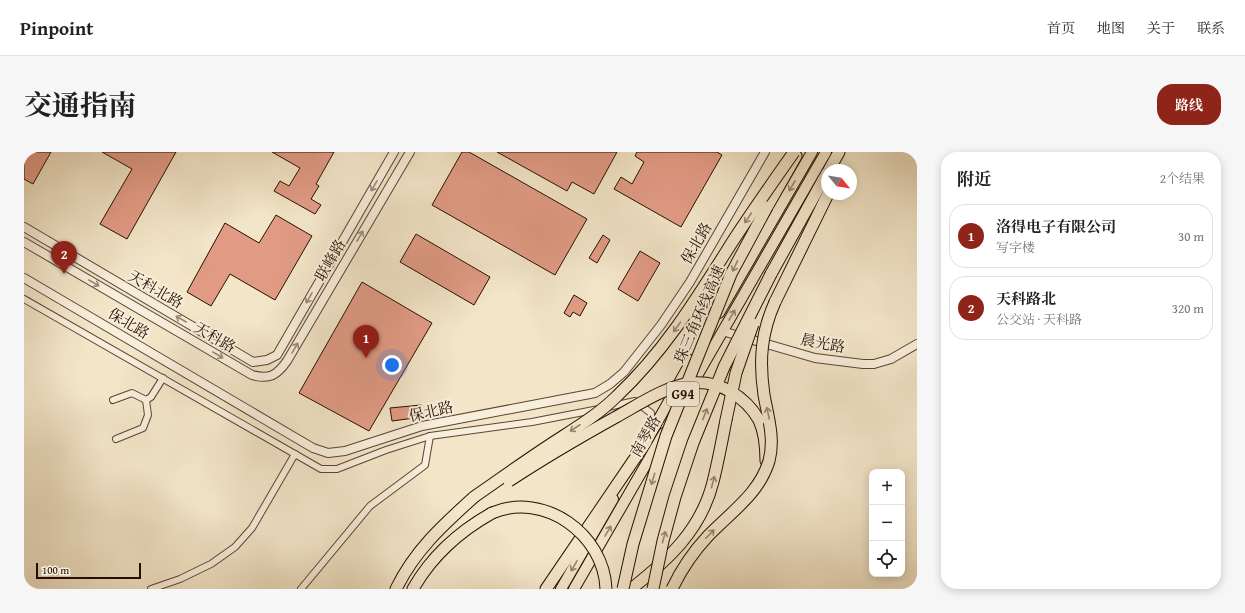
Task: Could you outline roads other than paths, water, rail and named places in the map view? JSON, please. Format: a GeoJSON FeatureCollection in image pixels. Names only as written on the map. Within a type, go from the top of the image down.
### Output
{"type":"FeatureCollection","features":[{"type":"Feature","properties":{"kind":"highway"},"geometry":{"type":"LineString","coordinates":[[396,589],[410,565],[423,547],[437,530],[455,514],[521,463],[596,413],[616,397],[642,371],[688,312],[739,231],[794,152]]}},
{"type":"Feature","properties":{"kind":"highway","name":"珠三角环线高速"},"geometry":{"type":"LineString","coordinates":[[623,589],[633,544],[666,436],[710,326],[731,274],[742,252],[799,152]]}},
{"type":"Feature","properties":{"kind":"highway"},"geometry":{"type":"LineString","coordinates":[[832,164],[839,152]]}},
{"type":"Feature","properties":{"kind":"highway"},"geometry":{"type":"LineString","coordinates":[[840,164],[845,152]]}},
{"type":"Feature","properties":{"kind":"highway","name":"G94"},"geometry":{"type":"LineString","coordinates":[[653,589],[675,497],[693,443],[724,367],[771,274],[821,184]]}},
{"type":"Feature","properties":{"kind":"highway"},"geometry":{"type":"LineString","coordinates":[[672,589],[692,555],[708,536],[746,500],[757,486],[765,471],[770,452],[771,432],[762,378],[761,353],[764,331],[775,302],[825,200]]}},
{"type":"Feature","properties":{"kind":"highway"},"geometry":{"type":"LineString","coordinates":[[631,589],[677,549],[691,531],[704,508],[713,483],[736,373],[771,274]]}},
{"type":"Feature","properties":{"kind":"highway"},"geometry":{"type":"LineString","coordinates":[[476,499],[630,409],[670,389],[690,383],[715,385],[739,397],[751,407],[759,420],[764,433],[766,451],[765,471]]}},
{"type":"Feature","properties":{"kind":"highway"},"geometry":{"type":"LineString","coordinates":[[546,589],[646,442]]}},
{"type":"Feature","properties":{"kind":"highway"},"geometry":{"type":"LineString","coordinates":[[412,589],[431,563],[451,542],[470,526],[492,513],[508,508],[529,507],[543,509],[565,519],[579,531],[596,554],[604,570],[606,589]]}},
{"type":"Feature","properties":{"kind":"main road","name":"南琴路"},"geometry":{"type":"LineString","coordinates":[[561,589],[812,152]]}},
{"type":"Feature","properties":{"kind":"main road","name":"南琴路"},"geometry":{"type":"LineString","coordinates":[[574,589],[826,152]]}},
{"type":"Feature","properties":{"kind":"street","name":"联峰路"},"geometry":{"type":"LineString","coordinates":[[277,355],[394,152]]}},
{"type":"Feature","properties":{"kind":"street","name":"联峰路"},"geometry":{"type":"LineString","coordinates":[[270,377],[279,372],[287,361],[410,152]]}},
{"type":"Feature","properties":{"kind":"street","name":"保北路"},"geometry":{"type":"LineString","coordinates":[[24,278],[313,448],[328,453],[345,451],[422,426],[595,393],[610,384],[624,372],[661,325],[690,282],[765,152]]}},
{"type":"Feature","properties":{"kind":"street","name":"天科北路"},"geometry":{"type":"LineString","coordinates":[[24,227],[253,362],[266,360],[277,355]]}},
{"type":"Feature","properties":{"kind":"street","name":"天科路"},"geometry":{"type":"LineString","coordinates":[[24,242],[252,375],[259,377],[270,377]]}},
{"type":"Feature","properties":{"kind":"street"},"geometry":{"type":"LineString","coordinates":[[24,299],[321,469],[337,469],[386,450],[430,436],[532,422],[674,392]]}},
{"type":"Feature","properties":{"kind":"street","name":"晨光路"},"geometry":{"type":"LineString","coordinates":[[722,331],[815,358],[863,364],[874,364],[891,358],[917,344]]}},
{"type":"Feature","properties":{"kind":"street"},"geometry":{"type":"LineString","coordinates":[[146,400],[151,397],[163,378]]}},
{"type":"Feature","properties":{"kind":"street"},"geometry":{"type":"LineString","coordinates":[[113,400],[132,393],[146,400]]}},
{"type":"Feature","properties":{"kind":"street"},"geometry":{"type":"LineString","coordinates":[[116,439],[143,428],[148,415],[146,400]]}},
{"type":"Feature","properties":{"kind":"street"},"geometry":{"type":"LineString","coordinates":[[635,401],[651,413],[652,430]]}},
{"type":"Feature","properties":{"kind":"street"},"geometry":{"type":"LineString","coordinates":[[301,589],[370,506],[425,465],[430,436]]}},
{"type":"Feature","properties":{"kind":"street"},"geometry":{"type":"LineString","coordinates":[[151,589],[180,579],[211,564],[235,546],[252,528],[295,454]]}},
{"type":"Feature","properties":{"kind":"place","name":"天科路北"},"geometry":{"type":"Point","coordinates":[64,274]}},
{"type":"Feature","properties":{"kind":"place","name":"洛得电子有限公司"},"geometry":{"type":"Point","coordinates":[366,358]}}]}
